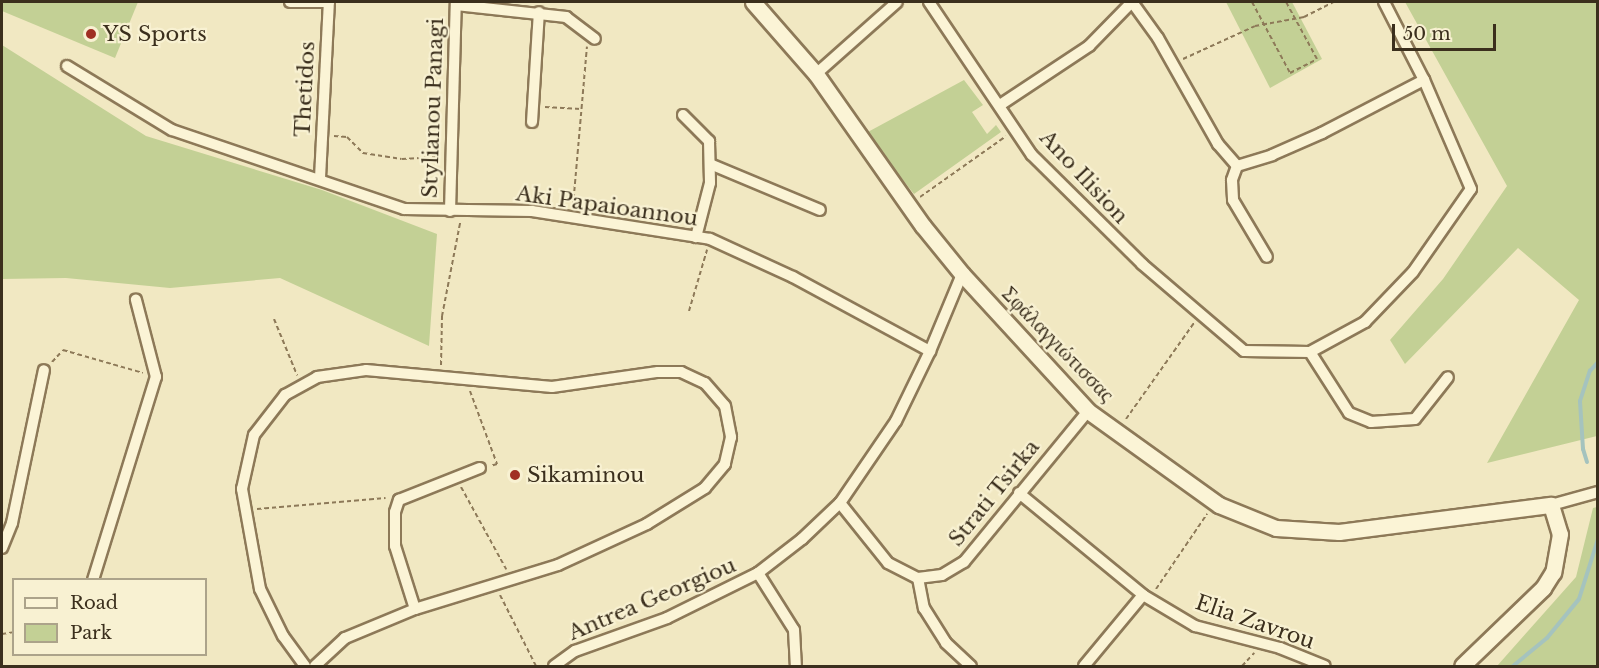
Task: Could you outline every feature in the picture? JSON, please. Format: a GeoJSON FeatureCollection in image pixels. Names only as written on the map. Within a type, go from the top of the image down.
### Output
{"type":"FeatureCollection","features":[{"type":"Feature","properties":{"kind":"street"},"geometry":{"type":"LineString","coordinates":[[290,2],[329,2]]}},
{"type":"Feature","properties":{"kind":"street","name":"Thetidos"},"geometry":{"type":"LineString","coordinates":[[320,178],[329,2]]}},
{"type":"Feature","properties":{"kind":"street","name":"Σφάλαγγιώτισσας"},"geometry":{"type":"LineString","coordinates":[[753,2],[816,74],[908,206],[962,274],[1088,411],[1215,502],[1276,528],[1339,532],[1551,505]]}},
{"type":"Feature","properties":{"kind":"street"},"geometry":{"type":"LineString","coordinates":[[816,74],[897,2]]}},
{"type":"Feature","properties":{"kind":"street","name":"Ano Ilision"},"geometry":{"type":"LineString","coordinates":[[929,2],[1040,163],[1142,264],[1244,351],[1310,352]]}},
{"type":"Feature","properties":{"kind":"street"},"geometry":{"type":"LineString","coordinates":[[1000,105],[1089,46],[1132,2],[1172,64],[1218,144],[1237,166]]}},
{"type":"Feature","properties":{"kind":"street"},"geometry":{"type":"LineString","coordinates":[[1384,2],[1424,80],[1471,189],[1413,272],[1365,322],[1310,352],[1349,413],[1371,422],[1415,419],[1448,376]]}},
{"type":"Feature","properties":{"kind":"street","name":"Stylianou Panagi"},"geometry":{"type":"LineString","coordinates":[[450,212],[456,3],[566,17],[592,37]]}},
{"type":"Feature","properties":{"kind":"street"},"geometry":{"type":"LineString","coordinates":[[532,122],[539,12]]}},
{"type":"Feature","properties":{"kind":"street","name":"Aki Papaioannou"},"geometry":{"type":"LineString","coordinates":[[67,66],[172,130],[320,178],[404,209],[450,212],[532,211],[710,239],[793,277],[930,351]]}},
{"type":"Feature","properties":{"kind":"street"},"geometry":{"type":"LineString","coordinates":[[1237,166],[1272,155],[1322,133],[1424,80]]}},
{"type":"Feature","properties":{"kind":"street"},"geometry":{"type":"LineString","coordinates":[[683,115],[709,141],[710,183],[696,237]]}},
{"type":"Feature","properties":{"kind":"street"},"geometry":{"type":"LineString","coordinates":[[710,164],[820,210]]}},
{"type":"Feature","properties":{"kind":"street"},"geometry":{"type":"LineString","coordinates":[[1237,166],[1232,180],[1233,200],[1267,257]]}},
{"type":"Feature","properties":{"kind":"street","name":"Antrea Georgiou"},"geometry":{"type":"LineString","coordinates":[[554,666],[574,651],[667,618],[758,573],[802,539],[840,503],[896,421],[930,351],[962,274]]}},
{"type":"Feature","properties":{"kind":"street"},"geometry":{"type":"LineString","coordinates":[[93,578],[156,377],[136,300]]}},
{"type":"Feature","properties":{"kind":"street"},"geometry":{"type":"LineString","coordinates":[[2,548],[12,523],[44,370]]}},
{"type":"Feature","properties":{"kind":"street"},"geometry":{"type":"LineString","coordinates":[[305,666],[282,636],[260,589],[242,489],[254,435],[285,395],[317,377],[366,370],[552,387],[658,372],[681,372],[705,383],[725,406],[731,437],[725,464],[705,488],[647,524],[558,565],[415,609],[345,638],[315,666]]}},
{"type":"Feature","properties":{"kind":"street","name":"Strati Tsirka"},"geometry":{"type":"LineString","coordinates":[[918,578],[942,576],[964,562],[1088,411]]}},
{"type":"Feature","properties":{"kind":"street"},"geometry":{"type":"LineString","coordinates":[[415,609],[395,546],[395,512],[399,500],[480,468]]}},
{"type":"Feature","properties":{"kind":"street"},"geometry":{"type":"LineString","coordinates":[[1462,666],[1543,588],[1553,572],[1560,534],[1551,505],[1598,492]]}},
{"type":"Feature","properties":{"kind":"street","name":"Elia Zavrou"},"geometry":{"type":"LineString","coordinates":[[1019,493],[1146,597],[1195,626],[1262,644],[1325,666]]}},
{"type":"Feature","properties":{"kind":"street"},"geometry":{"type":"LineString","coordinates":[[840,503],[888,562],[918,578],[924,608],[946,643],[971,666]]}},
{"type":"Feature","properties":{"kind":"street"},"geometry":{"type":"LineString","coordinates":[[758,573],[794,630],[796,666]]}},
{"type":"Feature","properties":{"kind":"street"},"geometry":{"type":"LineString","coordinates":[[1084,666],[1146,597]]}},
{"type":"Feature","properties":{"kind":"path"},"geometry":{"type":"LineString","coordinates":[[1252,2],[1266,24],[1290,73],[1317,59],[1286,2]]}},
{"type":"Feature","properties":{"kind":"path"},"geometry":{"type":"LineString","coordinates":[[1172,64],[1255,26],[1304,17],[1334,2]]}},
{"type":"Feature","properties":{"kind":"path"},"geometry":{"type":"LineString","coordinates":[[572,218],[582,110],[592,37]]}},
{"type":"Feature","properties":{"kind":"path"},"geometry":{"type":"LineString","coordinates":[[533,106],[582,110]]}},
{"type":"Feature","properties":{"kind":"path"},"geometry":{"type":"LineString","coordinates":[[908,206],[1016,129]]}},
{"type":"Feature","properties":{"kind":"path"},"geometry":{"type":"LineString","coordinates":[[322,136],[347,137],[363,153],[402,159],[452,155]]}},
{"type":"Feature","properties":{"kind":"path"},"geometry":{"type":"LineString","coordinates":[[440,377],[442,316],[463,212]]}},
{"type":"Feature","properties":{"kind":"path"},"geometry":{"type":"LineString","coordinates":[[689,311],[710,239]]}},
{"type":"Feature","properties":{"kind":"path"},"geometry":{"type":"LineString","coordinates":[[1117,431],[1201,314]]}},
{"type":"Feature","properties":{"kind":"path"},"geometry":{"type":"LineString","coordinates":[[274,319],[301,386]]}},
{"type":"Feature","properties":{"kind":"path"},"geometry":{"type":"LineString","coordinates":[[44,370],[63,350],[156,377]]}},
{"type":"Feature","properties":{"kind":"path"},"geometry":{"type":"LineString","coordinates":[[466,380],[496,464],[480,468]]}},
{"type":"Feature","properties":{"kind":"path"},"geometry":{"type":"LineString","coordinates":[[456,478],[512,579]]}},
{"type":"Feature","properties":{"kind":"path"},"geometry":{"type":"LineString","coordinates":[[245,510],[390,497],[399,500]]}},
{"type":"Feature","properties":{"kind":"path"},"geometry":{"type":"LineString","coordinates":[[1146,597],[1215,502]]}},
{"type":"Feature","properties":{"kind":"path"},"geometry":{"type":"LineString","coordinates":[[494,584],[536,666]]}},
{"type":"Feature","properties":{"kind":"path"},"geometry":{"type":"LineString","coordinates":[[1242,666],[1262,644]]}},
{"type":"Feature","properties":{"kind":"green space","name":"YS Sports"},"geometry":{"type":"Polygon","coordinates":[[[2,2],[138,2],[115,58],[2,11],[2,2]]]}},
{"type":"Feature","properties":{"kind":"green space"},"geometry":{"type":"Polygon","coordinates":[[[1226,2],[1292,2],[1322,59],[1270,88],[1226,2]]]}},
{"type":"Feature","properties":{"kind":"green space"},"geometry":{"type":"Polygon","coordinates":[[[1405,2],[1597,2],[1597,436],[1487,463],[1579,300],[1518,248],[1405,364],[1390,340],[1443,279],[1507,186],[1405,2]]]}},
{"type":"Feature","properties":{"kind":"green space"},"geometry":{"type":"Polygon","coordinates":[[[2,45],[146,136],[322,190],[437,234],[429,346],[280,278],[170,288],[66,278],[2,279],[2,45]]]}},
{"type":"Feature","properties":{"kind":"green space"},"geometry":{"type":"Polygon","coordinates":[[[964,80],[983,105],[972,112],[987,134],[996,125],[1001,132],[914,194],[866,133],[964,80]]]}},
{"type":"Feature","properties":{"kind":"green space"},"geometry":{"type":"Polygon","coordinates":[[[1597,507],[1597,666],[1497,666],[1576,577],[1593,508],[1597,507]]]}},
{"type":"Feature","properties":{"kind":"waterway"},"geometry":{"type":"LineString","coordinates":[[1587,462],[1583,449],[1580,401],[1590,371],[1598,362]]}},
{"type":"Feature","properties":{"kind":"waterway"},"geometry":{"type":"LineString","coordinates":[[1513,666],[1547,638],[1579,599],[1598,539]]}},
{"type":"Feature","properties":{"kind":"place","name":"YS Sports"},"geometry":{"type":"Point","coordinates":[91,34]}},
{"type":"Feature","properties":{"kind":"place","name":"Sikaminou"},"geometry":{"type":"Point","coordinates":[515,475]}}]}
